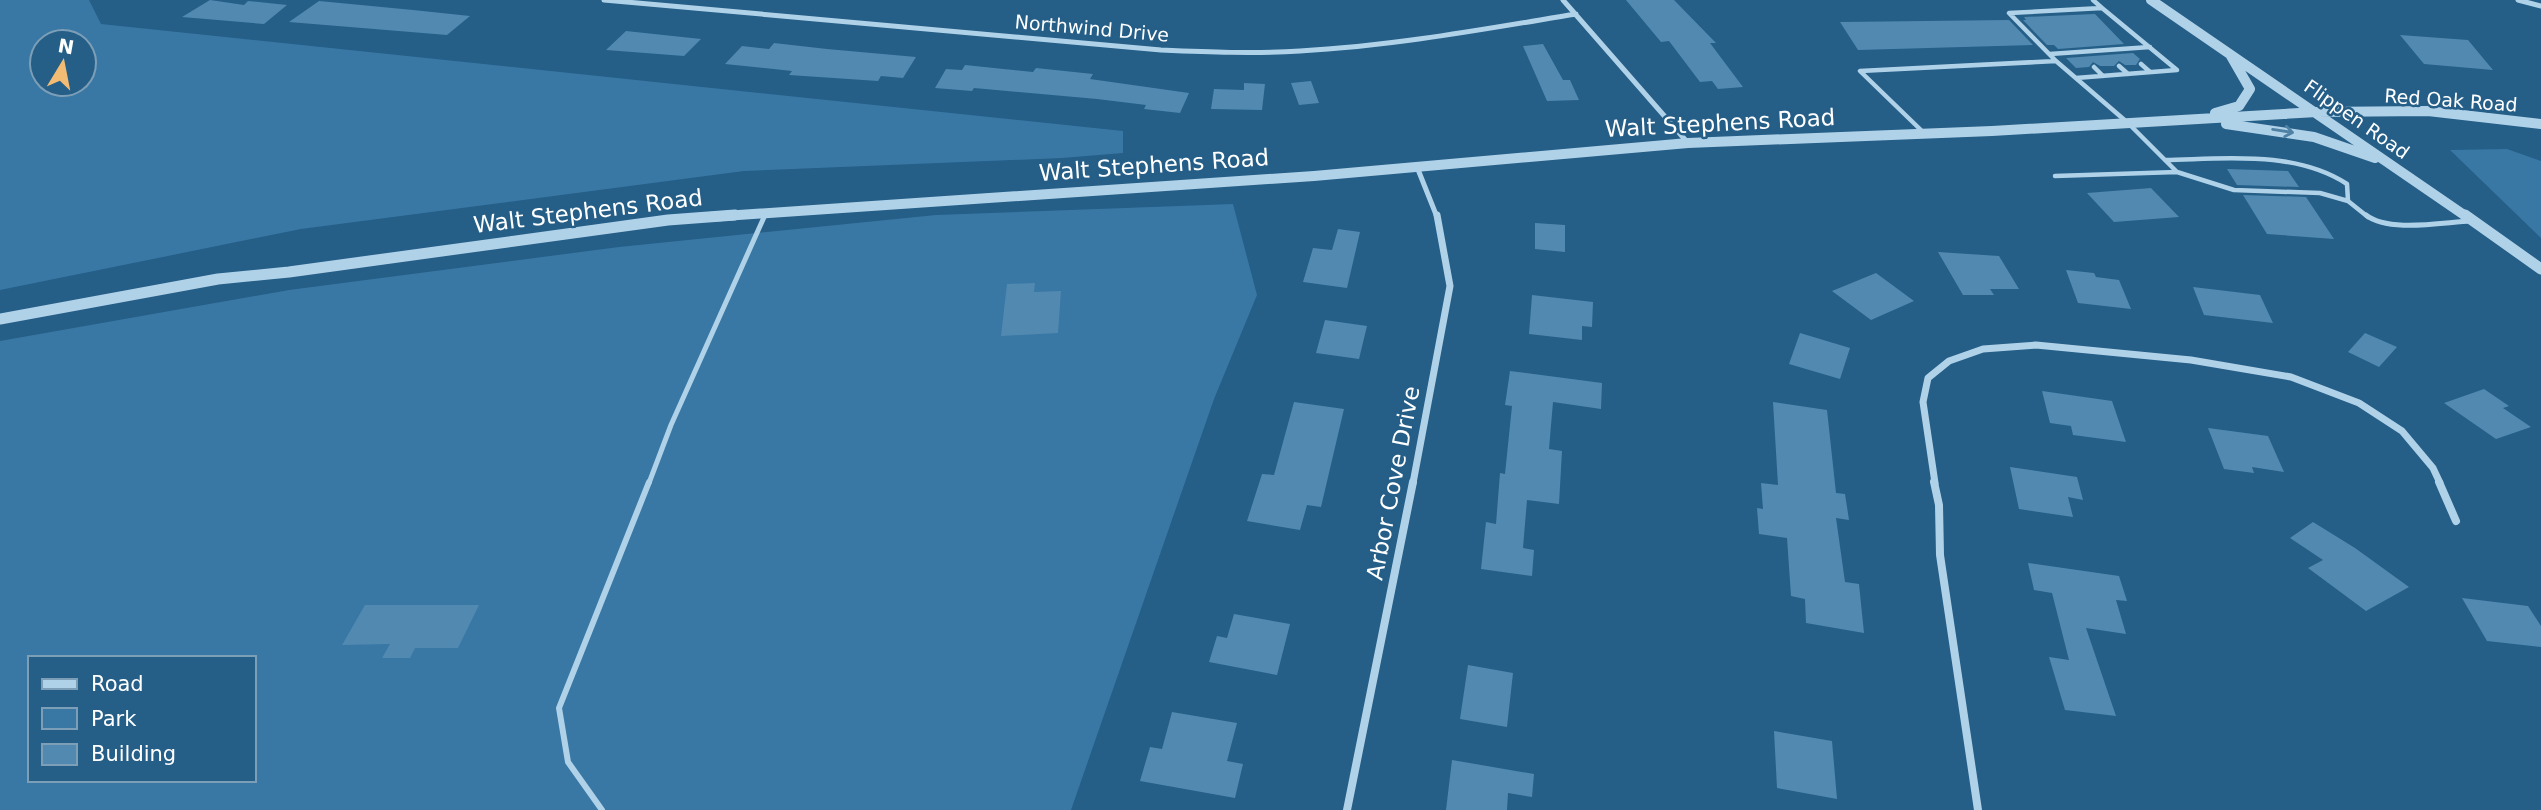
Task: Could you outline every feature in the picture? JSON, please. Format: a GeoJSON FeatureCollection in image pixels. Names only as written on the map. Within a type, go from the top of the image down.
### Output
{"type":"FeatureCollection","features":[{"type":"Feature","properties":{"kind":"street","name":"Northwind Drive"},"geometry":{"type":"LineString","coordinates":[[604,0],[1161,50],[1245,53],[1315,50],[1437,36],[1576,14]]}},
{"type":"Feature","properties":{"kind":"street"},"geometry":{"type":"LineString","coordinates":[[1563,0],[1688,143]]}},
{"type":"Feature","properties":{"kind":"street","name":"Flippen Road"},"geometry":{"type":"LineString","coordinates":[[2151,0],[2317,112],[2541,270]]}},
{"type":"Feature","properties":{"kind":"street"},"geometry":{"type":"LineString","coordinates":[[2518,0],[2541,6]]}},
{"type":"Feature","properties":{"kind":"street"},"geometry":{"type":"LineString","coordinates":[[2191,120],[2239,106],[2247,96],[2250,89],[2246,79],[2228,51]]}},
{"type":"Feature","properties":{"kind":"street","name":"Red Oak Road"},"geometry":{"type":"LineString","coordinates":[[2317,112],[2428,111],[2541,124]]}},
{"type":"Feature","properties":{"kind":"street","name":"Walt Stephens Road"},"geometry":{"type":"LineString","coordinates":[[0,319],[218,279],[289,272],[668,220],[1417,167],[1688,143],[1925,134],[2317,112]]}},
{"type":"Feature","properties":{"kind":"street"},"geometry":{"type":"LineString","coordinates":[[2191,120],[2300,134],[2389,163]]}},
{"type":"Feature","properties":{"kind":"street","name":"Arbor Cove Drive"},"geometry":{"type":"LineString","coordinates":[[1347,810],[1432,392],[1450,286],[1440,224],[1417,167]]}},
{"type":"Feature","properties":{"kind":"street"},"geometry":{"type":"LineString","coordinates":[[1977,805],[1948,618],[1940,555],[1939,505],[1927,443],[1923,402],[1928,379],[1949,361],[1983,349],[2036,345],[2190,360],[2291,377],[2359,403],[2402,431],[2433,468],[2456,522]]}},
{"type":"Feature","properties":{"kind":"lane"},"geometry":{"type":"LineString","coordinates":[[2076,78],[2177,70],[2093,0]]}},
{"type":"Feature","properties":{"kind":"lane"},"geometry":{"type":"LineString","coordinates":[[2102,8],[2009,13],[2056,61],[2128,123],[2178,172]]}},
{"type":"Feature","properties":{"kind":"lane"},"geometry":{"type":"LineString","coordinates":[[2050,54],[2082,54],[2150,47]]}},
{"type":"Feature","properties":{"kind":"lane"},"geometry":{"type":"LineString","coordinates":[[2126,49],[2131,54]]}},
{"type":"Feature","properties":{"kind":"lane"},"geometry":{"type":"LineString","coordinates":[[2104,50],[2109,55]]}},
{"type":"Feature","properties":{"kind":"lane"},"geometry":{"type":"LineString","coordinates":[[1925,134],[1860,71],[2056,61]]}},
{"type":"Feature","properties":{"kind":"lane"},"geometry":{"type":"LineString","coordinates":[[2141,64],[2150,72]]}},
{"type":"Feature","properties":{"kind":"lane"},"geometry":{"type":"LineString","coordinates":[[2119,66],[2128,74]]}},
{"type":"Feature","properties":{"kind":"lane"},"geometry":{"type":"LineString","coordinates":[[2094,67],[2103,76]]}},
{"type":"Feature","properties":{"kind":"lane"},"geometry":{"type":"LineString","coordinates":[[2165,160],[2274,161],[2318,169],[2338,176],[2347,184],[2348,201]]}},
{"type":"Feature","properties":{"kind":"lane"},"geometry":{"type":"LineString","coordinates":[[2055,176],[2178,172],[2234,190],[2320,193],[2348,201],[2373,221],[2394,225],[2474,221]]}},
{"type":"Feature","properties":{"kind":"lane"},"geometry":{"type":"LineString","coordinates":[[602,810],[568,762],[559,708],[671,425],[766,213]]}},
{"type":"Feature","properties":{"kind":"green space"},"geometry":{"type":"Polygon","coordinates":[[[0,0],[89,0],[101,24],[1123,131],[1123,153],[1062,158],[744,171],[301,229],[0,290],[0,0]]]}},
{"type":"Feature","properties":{"kind":"green space"},"geometry":{"type":"Polygon","coordinates":[[[2507,149],[2541,161],[2541,238],[2450,150],[2507,149]]]}},
{"type":"Feature","properties":{"kind":"green space"},"geometry":{"type":"Polygon","coordinates":[[[1233,204],[1257,295],[1214,399],[1071,810],[0,810],[0,341],[289,290],[619,247],[936,215],[1233,204]]]}},
{"type":"Feature","properties":{"kind":"building"},"geometry":{"type":"Polygon","coordinates":[[[210,0],[244,5],[248,1],[287,5],[264,24],[182,17],[210,0]]]}},
{"type":"Feature","properties":{"kind":"building"},"geometry":{"type":"Polygon","coordinates":[[[1626,0],[1674,0],[1716,43],[1710,43],[1743,87],[1718,89],[1712,81],[1700,82],[1669,41],[1661,42],[1626,0]]]}},
{"type":"Feature","properties":{"kind":"building"},"geometry":{"type":"Polygon","coordinates":[[[319,1],[470,16],[447,35],[289,22],[319,1]]]}},
{"type":"Feature","properties":{"kind":"building"},"geometry":{"type":"Polygon","coordinates":[[[2095,14],[2124,44],[2058,49],[2054,45],[2047,45],[2023,20],[2026,20],[2024,17],[2095,14]]]}},
{"type":"Feature","properties":{"kind":"building"},"geometry":{"type":"Polygon","coordinates":[[[2009,20],[2033,45],[1858,50],[1840,22],[2009,20]]]}},
{"type":"Feature","properties":{"kind":"building"},"geometry":{"type":"Polygon","coordinates":[[[626,31],[701,39],[684,56],[606,50],[626,31]]]}},
{"type":"Feature","properties":{"kind":"building"},"geometry":{"type":"Polygon","coordinates":[[[2400,35],[2468,40],[2493,70],[2424,64],[2400,35]]]}},
{"type":"Feature","properties":{"kind":"building"},"geometry":{"type":"Polygon","coordinates":[[[774,43],[916,57],[903,78],[881,76],[878,81],[789,75],[792,71],[725,64],[742,46],[769,49],[774,43]]]}},
{"type":"Feature","properties":{"kind":"building"},"geometry":{"type":"Polygon","coordinates":[[[1543,44],[1563,80],[1570,80],[1579,100],[1547,101],[1523,46],[1543,44]]]}},
{"type":"Feature","properties":{"kind":"building"},"geometry":{"type":"Polygon","coordinates":[[[2133,53],[2140,59],[2136,65],[2125,65],[2119,61],[2114,66],[2100,66],[2093,62],[2089,67],[2076,68],[2066,58],[2133,53]]]}},
{"type":"Feature","properties":{"kind":"building"},"geometry":{"type":"Polygon","coordinates":[[[965,65],[1033,72],[1036,68],[1093,74],[1090,79],[1189,93],[1180,113],[1144,109],[1146,105],[1097,99],[974,88],[972,91],[935,88],[946,69],[962,70],[965,65]]]}},
{"type":"Feature","properties":{"kind":"building"},"geometry":{"type":"Polygon","coordinates":[[[1311,81],[1319,103],[1299,105],[1291,83],[1311,81]]]}},
{"type":"Feature","properties":{"kind":"building"},"geometry":{"type":"Polygon","coordinates":[[[1244,83],[1265,84],[1262,110],[1211,109],[1214,89],[1244,90],[1244,83]]]}},
{"type":"Feature","properties":{"kind":"building"},"geometry":{"type":"Polygon","coordinates":[[[2227,169],[2288,171],[2299,187],[2237,185],[2227,169]]]}},
{"type":"Feature","properties":{"kind":"building"},"geometry":{"type":"Polygon","coordinates":[[[2151,188],[2179,217],[2114,222],[2087,193],[2151,188]]]}},
{"type":"Feature","properties":{"kind":"building"},"geometry":{"type":"Polygon","coordinates":[[[2243,195],[2306,197],[2334,239],[2267,234],[2243,195]]]}},
{"type":"Feature","properties":{"kind":"building"},"geometry":{"type":"Polygon","coordinates":[[[1535,223],[1565,225],[1565,252],[1535,249],[1535,223]]]}},
{"type":"Feature","properties":{"kind":"building"},"geometry":{"type":"Polygon","coordinates":[[[1338,229],[1360,232],[1347,288],[1303,282],[1313,248],[1332,250],[1338,229]]]}},
{"type":"Feature","properties":{"kind":"building"},"geometry":{"type":"Polygon","coordinates":[[[1938,252],[1999,256],[2019,289],[1990,289],[1994,295],[1963,295],[1938,252]]]}},
{"type":"Feature","properties":{"kind":"building"},"geometry":{"type":"Polygon","coordinates":[[[2066,270],[2094,273],[2096,277],[2119,280],[2131,309],[2078,303],[2066,270]]]}},
{"type":"Feature","properties":{"kind":"building"},"geometry":{"type":"Polygon","coordinates":[[[1876,273],[1914,301],[1871,320],[1832,291],[1876,273]]]}},
{"type":"Feature","properties":{"kind":"building"},"geometry":{"type":"Polygon","coordinates":[[[1035,283],[1034,292],[1061,291],[1058,333],[1001,336],[1007,284],[1035,283]]]}},
{"type":"Feature","properties":{"kind":"building"},"geometry":{"type":"Polygon","coordinates":[[[2193,287],[2260,295],[2273,323],[2204,315],[2193,287]]]}},
{"type":"Feature","properties":{"kind":"building"},"geometry":{"type":"Polygon","coordinates":[[[1532,295],[1593,302],[1592,327],[1582,326],[1582,340],[1529,334],[1532,295]]]}},
{"type":"Feature","properties":{"kind":"building"},"geometry":{"type":"Polygon","coordinates":[[[1325,320],[1367,326],[1359,359],[1316,353],[1325,320]]]}},
{"type":"Feature","properties":{"kind":"building"},"geometry":{"type":"Polygon","coordinates":[[[1800,333],[1850,348],[1840,379],[1789,364],[1800,333]]]}},
{"type":"Feature","properties":{"kind":"building"},"geometry":{"type":"Polygon","coordinates":[[[2365,333],[2397,347],[2379,367],[2348,352],[2365,333]]]}},
{"type":"Feature","properties":{"kind":"building"},"geometry":{"type":"Polygon","coordinates":[[[1510,371],[1602,383],[1601,409],[1553,402],[1549,449],[1562,451],[1559,504],[1527,500],[1523,548],[1534,550],[1532,576],[1481,569],[1486,522],[1496,524],[1500,473],[1505,474],[1512,406],[1505,405],[1510,371]]]}},
{"type":"Feature","properties":{"kind":"building"},"geometry":{"type":"Polygon","coordinates":[[[2484,389],[2509,406],[2503,408],[2531,427],[2496,439],[2444,403],[2484,389]]]}},
{"type":"Feature","properties":{"kind":"building"},"geometry":{"type":"Polygon","coordinates":[[[2042,391],[2112,401],[2126,442],[2073,435],[2071,426],[2050,423],[2042,391]]]}},
{"type":"Feature","properties":{"kind":"building"},"geometry":{"type":"Polygon","coordinates":[[[1294,402],[1344,409],[1321,507],[1307,505],[1300,530],[1247,521],[1262,474],[1274,475],[1294,402]]]}},
{"type":"Feature","properties":{"kind":"building"},"geometry":{"type":"Polygon","coordinates":[[[1773,402],[1827,410],[1836,493],[1845,494],[1849,520],[1836,518],[1845,582],[1859,584],[1864,633],[1806,623],[1805,599],[1791,596],[1787,538],[1759,534],[1757,508],[1763,509],[1761,483],[1778,485],[1773,402]]]}},
{"type":"Feature","properties":{"kind":"building"},"geometry":{"type":"Polygon","coordinates":[[[2208,428],[2268,436],[2284,472],[2252,467],[2254,473],[2224,469],[2208,428]]]}},
{"type":"Feature","properties":{"kind":"building"},"geometry":{"type":"Polygon","coordinates":[[[2010,467],[2077,477],[2083,500],[2068,497],[2073,517],[2019,509],[2010,467]]]}},
{"type":"Feature","properties":{"kind":"building"},"geometry":{"type":"Polygon","coordinates":[[[2313,522],[2409,587],[2366,611],[2308,568],[2323,560],[2290,538],[2313,522]]]}},
{"type":"Feature","properties":{"kind":"building"},"geometry":{"type":"Polygon","coordinates":[[[2028,563],[2119,576],[2127,601],[2116,600],[2126,634],[2086,628],[2116,716],[2065,710],[2049,657],[2069,660],[2052,593],[2034,590],[2028,563]]]}},
{"type":"Feature","properties":{"kind":"building"},"geometry":{"type":"Polygon","coordinates":[[[2462,598],[2528,606],[2541,626],[2541,647],[2487,641],[2462,598]]]}},
{"type":"Feature","properties":{"kind":"building"},"geometry":{"type":"Polygon","coordinates":[[[365,605],[479,605],[458,648],[415,648],[410,658],[382,658],[390,644],[342,645],[365,605]]]}},
{"type":"Feature","properties":{"kind":"building"},"geometry":{"type":"Polygon","coordinates":[[[1234,614],[1290,624],[1277,675],[1209,662],[1217,636],[1227,638],[1234,614]]]}},
{"type":"Feature","properties":{"kind":"building"},"geometry":{"type":"Polygon","coordinates":[[[1468,665],[1513,673],[1507,727],[1460,719],[1468,665]]]}},
{"type":"Feature","properties":{"kind":"building"},"geometry":{"type":"Polygon","coordinates":[[[1172,712],[1237,723],[1227,761],[1243,764],[1235,798],[1140,781],[1150,747],[1162,749],[1172,712]]]}},
{"type":"Feature","properties":{"kind":"building"},"geometry":{"type":"Polygon","coordinates":[[[1774,731],[1832,741],[1837,799],[1777,788],[1774,731]]]}},
{"type":"Feature","properties":{"kind":"building"},"geometry":{"type":"Polygon","coordinates":[[[1452,760],[1534,774],[1532,797],[1508,793],[1507,810],[1446,810],[1452,760]]]}}]}
